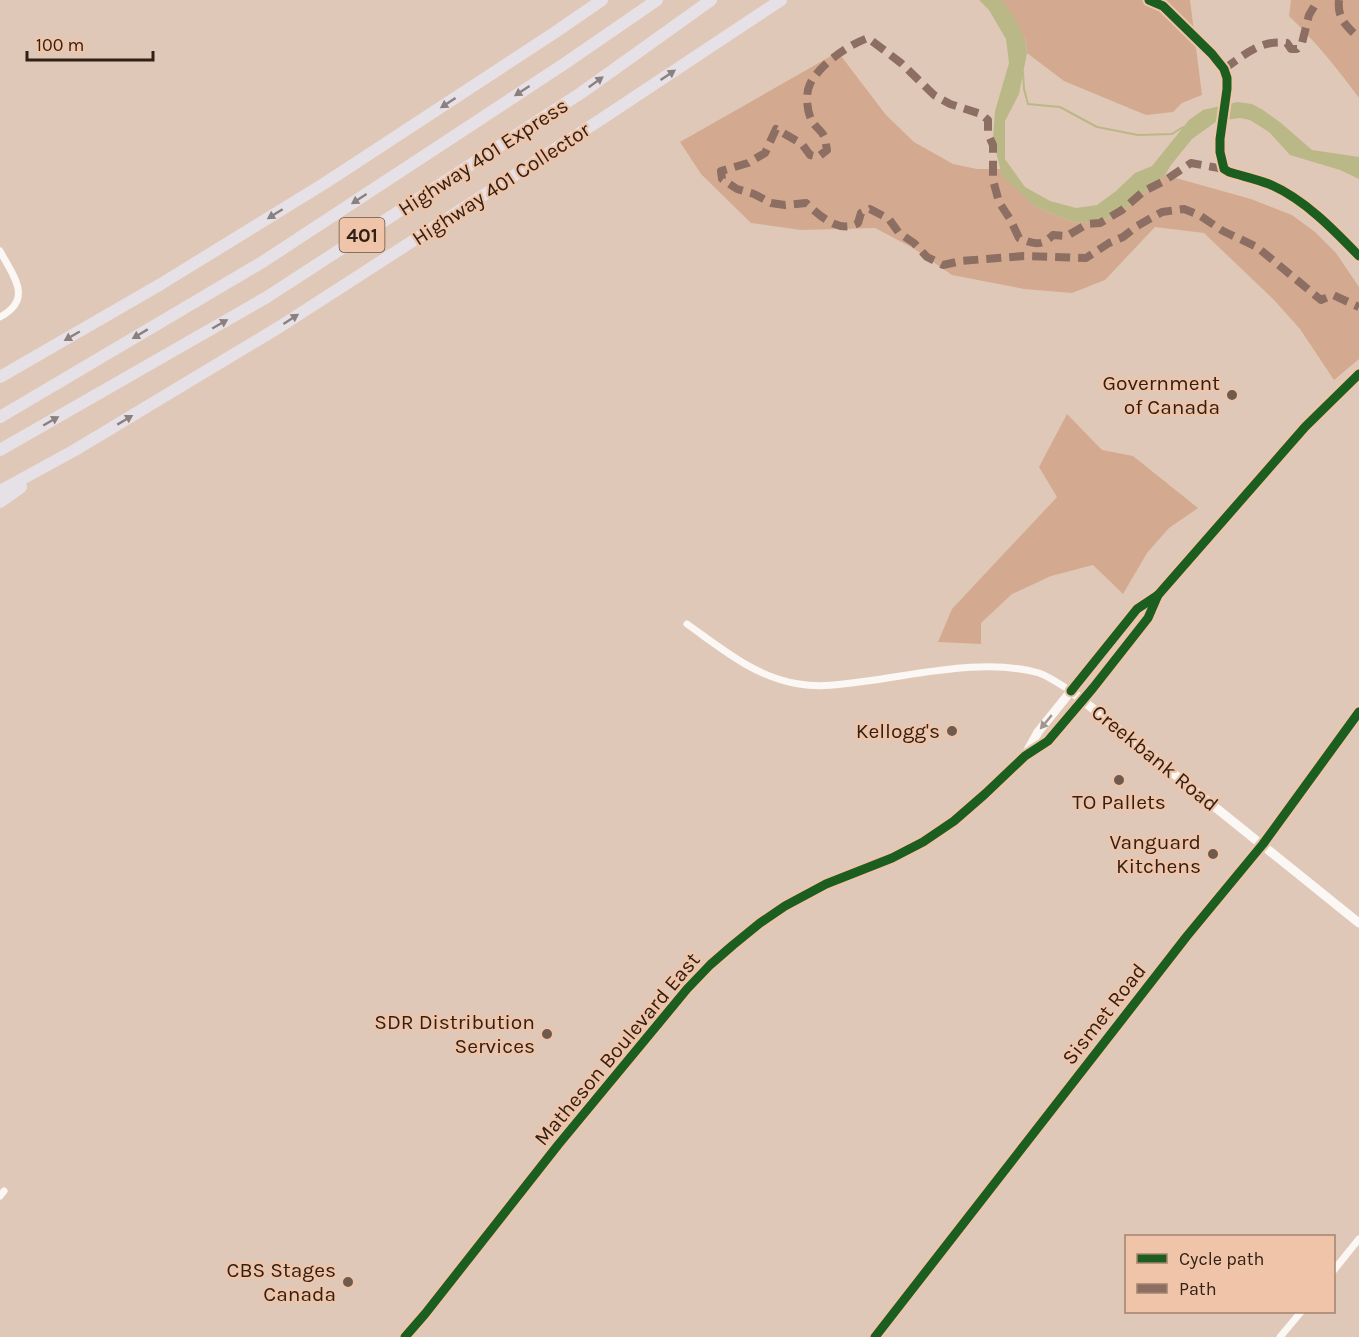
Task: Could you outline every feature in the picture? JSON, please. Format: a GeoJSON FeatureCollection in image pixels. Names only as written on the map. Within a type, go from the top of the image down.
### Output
{"type":"FeatureCollection","features":[{"type":"Feature","properties":{"kind":"highway"},"geometry":{"type":"LineString","coordinates":[[0,377],[161,284],[325,183],[602,0]]}},
{"type":"Feature","properties":{"kind":"highway","name":"Highway 401 Express"},"geometry":{"type":"LineString","coordinates":[[0,417],[264,261],[564,64],[657,0]]}},
{"type":"Feature","properties":{"kind":"highway","name":"Highway 401 Express"},"geometry":{"type":"LineString","coordinates":[[0,450],[267,297],[581,93],[711,0]]}},
{"type":"Feature","properties":{"kind":"highway","name":"Highway 401 Collector"},"geometry":{"type":"LineString","coordinates":[[0,491],[75,450],[281,326],[781,0]]}},
{"type":"Feature","properties":{"kind":"highway"},"geometry":{"type":"LineString","coordinates":[[0,502],[75,450]]}},
{"type":"Feature","properties":{"kind":"street"},"geometry":{"type":"LineString","coordinates":[[0,251],[19,291],[18,300],[7,313],[0,317]]}},
{"type":"Feature","properties":{"kind":"street","name":"Matheson Boulevard East"},"geometry":{"type":"LineString","coordinates":[[1025,756],[1038,732],[1137,609],[1158,595],[1290,443],[1359,374]]}},
{"type":"Feature","properties":{"kind":"street","name":"Matheson Boulevard East"},"geometry":{"type":"LineString","coordinates":[[405,1337],[558,1145],[687,989],[710,965],[760,923],[790,903],[826,884],[892,858],[923,842],[954,821],[1025,756],[1048,741],[1148,618],[1158,595]]}},
{"type":"Feature","properties":{"kind":"street","name":"Creekbank Road"},"geometry":{"type":"LineString","coordinates":[[687,624],[743,663],[778,679],[799,685],[845,684],[970,667],[1006,668],[1041,674],[1083,700],[1359,923]]}},
{"type":"Feature","properties":{"kind":"street","name":"Sismet Road"},"geometry":{"type":"LineString","coordinates":[[875,1337],[1187,936],[1263,844],[1359,711]]}},
{"type":"Feature","properties":{"kind":"street"},"geometry":{"type":"LineString","coordinates":[[1335,1269],[1359,1239]]}},
{"type":"Feature","properties":{"kind":"street"},"geometry":{"type":"LineString","coordinates":[[1280,1337],[1298,1313]]}},
{"type":"Feature","properties":{"kind":"shaded area"},"geometry":{"type":"Polygon","coordinates":[[[979,0],[1002,0],[1016,20],[1026,42],[1027,53],[1019,94],[1005,121],[1005,159],[1025,187],[1050,201],[1076,208],[1097,205],[1135,173],[1152,166],[1189,120],[1203,110],[1237,102],[1252,104],[1263,110],[1312,150],[1359,157],[1359,179],[1340,170],[1290,155],[1269,132],[1250,120],[1240,118],[1217,121],[1192,139],[1165,175],[1116,216],[1084,223],[1073,222],[1036,207],[1002,176],[993,139],[995,111],[1009,63],[1006,39],[989,10],[979,0]]]}},
{"type":"Feature","properties":{"kind":"shaded area"},"geometry":{"type":"Polygon","coordinates":[[[1002,0],[1190,0],[1202,95],[1182,103],[1173,112],[1146,115],[1064,81],[1027,53],[1026,41],[1002,0]]]}},
{"type":"Feature","properties":{"kind":"shaded area"},"geometry":{"type":"Polygon","coordinates":[[[1291,0],[1359,0],[1359,98],[1326,56],[1289,16],[1291,0]]]}},
{"type":"Feature","properties":{"kind":"shaded area"},"geometry":{"type":"Polygon","coordinates":[[[838,52],[886,115],[914,142],[953,164],[977,169],[1007,169],[1036,207],[1073,222],[1084,223],[1116,216],[1165,175],[1251,199],[1292,215],[1315,232],[1336,253],[1359,287],[1359,359],[1334,380],[1300,329],[1274,300],[1204,233],[1155,227],[1105,280],[1072,293],[1024,289],[952,275],[913,248],[875,228],[801,230],[751,223],[701,174],[680,142],[838,52]]]}},
{"type":"Feature","properties":{"kind":"shaded area"},"geometry":{"type":"Polygon","coordinates":[[[1067,414],[1102,450],[1133,456],[1198,508],[1169,528],[1147,553],[1123,594],[1093,565],[1051,576],[1012,594],[981,623],[981,644],[938,642],[952,609],[1057,497],[1039,467],[1067,414]]]}},
{"type":"Feature","properties":{"kind":"waterway"},"geometry":{"type":"LineString","coordinates":[[1023,72],[1028,104],[1060,107],[1097,127],[1138,135],[1172,134],[1183,127]]}},
{"type":"Feature","properties":{"kind":"marked path"},"geometry":{"type":"LineString","coordinates":[[1224,69],[1253,49],[1269,43],[1287,43],[1291,49],[1297,49],[1302,43],[1309,15],[1318,0]]}},
{"type":"Feature","properties":{"kind":"marked path"},"geometry":{"type":"LineString","coordinates":[[1339,0],[1339,12],[1343,21],[1359,38]]}},
{"type":"Feature","properties":{"kind":"marked path"},"geometry":{"type":"LineString","coordinates":[[1224,169],[1191,163],[1144,191],[1122,210],[1100,223],[1087,224],[1067,236],[1053,235],[1041,243],[1024,240],[1019,238],[999,202],[993,180],[993,145],[988,134],[988,120],[981,114],[950,104],[934,95],[901,63],[868,38],[852,45],[827,63],[814,77],[808,88],[809,113],[813,123],[824,136],[827,150],[818,157],[810,155],[802,144],[776,129],[765,153],[748,163],[721,171],[722,179],[737,189],[754,194],[771,203],[785,205],[806,203],[824,218],[837,225],[851,226],[858,223],[861,213],[870,209],[889,219],[899,233],[914,243],[927,257],[943,265],[961,261],[1024,256],[1086,258],[1162,212],[1184,209],[1257,247],[1321,300],[1333,295],[1359,307]]}},
{"type":"Feature","properties":{"kind":"cycle path"},"geometry":{"type":"LineString","coordinates":[[1149,0],[1163,6],[1212,54],[1224,69],[1227,89],[1220,139],[1224,169],[1282,190],[1306,206],[1359,256]]}},
{"type":"Feature","properties":{"kind":"cycle path"},"geometry":{"type":"LineString","coordinates":[[405,1337],[558,1145],[687,989],[710,965],[760,923],[785,906],[826,884],[892,858],[923,842],[954,821],[1025,756],[1048,741],[1148,618],[1158,595],[1305,427],[1359,374]]}},
{"type":"Feature","properties":{"kind":"cycle path"},"geometry":{"type":"LineString","coordinates":[[1071,691],[1137,609],[1158,595]]}},
{"type":"Feature","properties":{"kind":"cycle path"},"geometry":{"type":"LineString","coordinates":[[875,1337],[1187,936],[1263,844],[1359,712]]}},
{"type":"Feature","properties":{"kind":"place","name":"Government of Canada"},"geometry":{"type":"Point","coordinates":[1232,395]}},
{"type":"Feature","properties":{"kind":"place","name":"Kellogg's"},"geometry":{"type":"Point","coordinates":[952,731]}},
{"type":"Feature","properties":{"kind":"place","name":"TO Pallets"},"geometry":{"type":"Point","coordinates":[1119,780]}},
{"type":"Feature","properties":{"kind":"place","name":"Vanguard Kitchens"},"geometry":{"type":"Point","coordinates":[1213,854]}},
{"type":"Feature","properties":{"kind":"place","name":"SDR Distribution Services"},"geometry":{"type":"Point","coordinates":[547,1034]}},
{"type":"Feature","properties":{"kind":"place","name":"CBS Stages Canada"},"geometry":{"type":"Point","coordinates":[348,1282]}}]}
